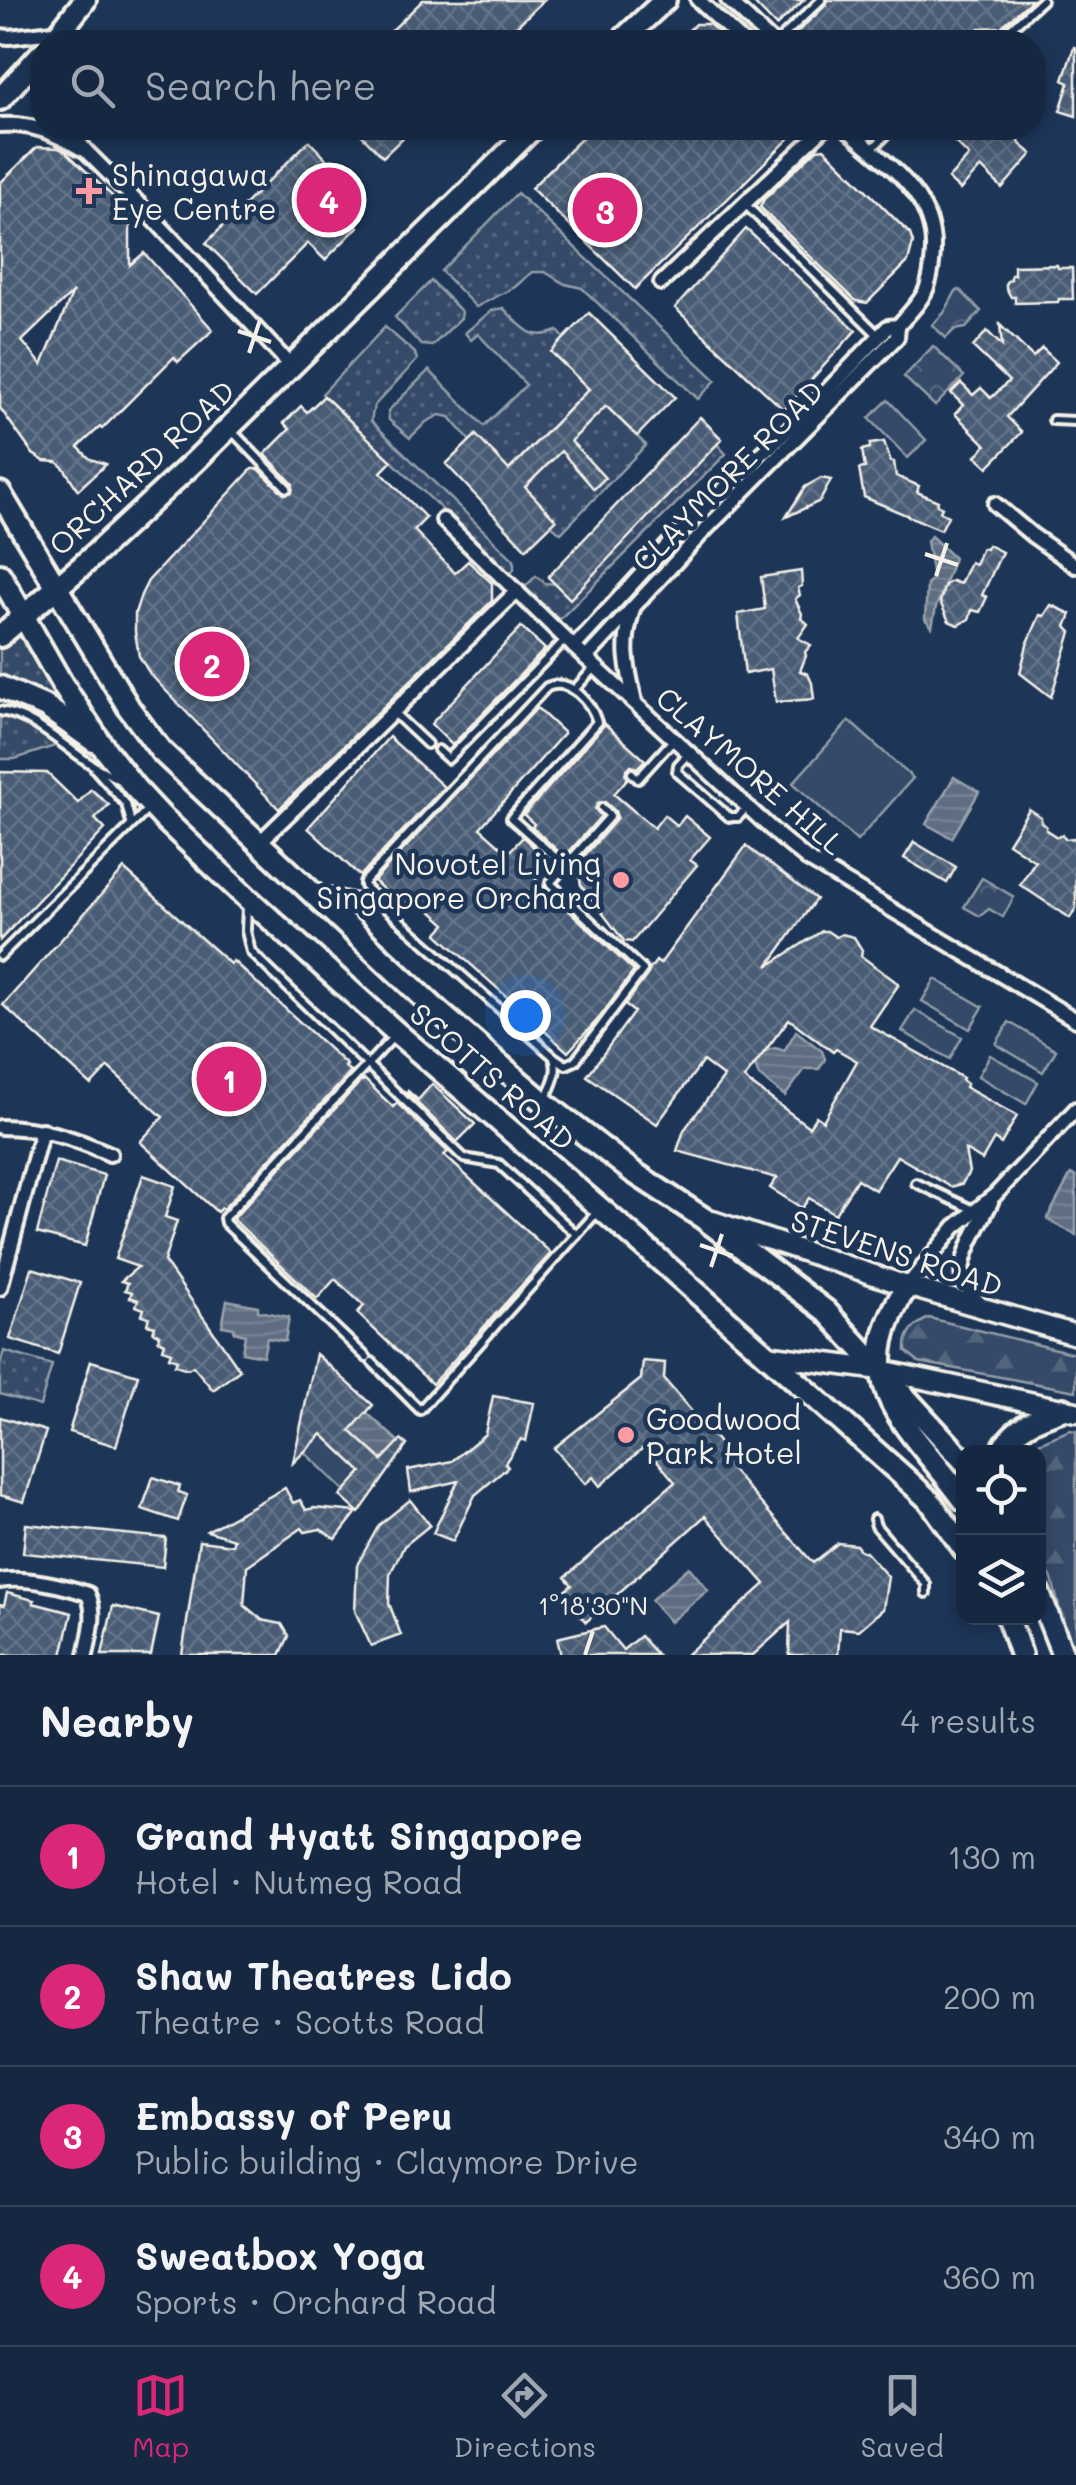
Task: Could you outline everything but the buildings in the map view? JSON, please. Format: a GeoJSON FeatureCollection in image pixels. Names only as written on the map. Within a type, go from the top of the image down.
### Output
{"type":"FeatureCollection","features":[{"type":"Feature","properties":{"kind":"main road"},"geometry":{"type":"LineString","coordinates":[[64,30],[85,0]]}},
{"type":"Feature","properties":{"kind":"main road"},"geometry":{"type":"LineString","coordinates":[[633,30],[665,0]]}},
{"type":"Feature","properties":{"kind":"main road"},"geometry":{"type":"LineString","coordinates":[[0,99],[30,65]]}},
{"type":"Feature","properties":{"kind":"main road","name":"ORCHARD ROAD"},"geometry":{"type":"LineString","coordinates":[[0,636],[82,566],[229,428],[521,140]]}},
{"type":"Feature","properties":{"kind":"main road","name":"SCOTTS ROAD"},"geometry":{"type":"LineString","coordinates":[[0,493],[129,708],[161,751],[438,1011],[543,1102],[826,1311],[956,1452]]}},
{"type":"Feature","properties":{"kind":"main road","name":"SCOTTS ROAD"},"geometry":{"type":"LineString","coordinates":[[0,574],[97,756],[397,1033],[930,1501],[956,1538]]}},
{"type":"Feature","properties":{"kind":"main road"},"geometry":{"type":"LineString","coordinates":[[0,687],[46,707],[97,756]]}},
{"type":"Feature","properties":{"kind":"main road","name":"STEVENS ROAD"},"geometry":{"type":"LineString","coordinates":[[703,1218],[907,1286],[1076,1335]]}},
{"type":"Feature","properties":{"kind":"main road"},"geometry":{"type":"LineString","coordinates":[[907,1286],[894,1307],[881,1344],[884,1389],[898,1416],[956,1490]]}},
{"type":"Feature","properties":{"kind":"main road"},"geometry":{"type":"LineString","coordinates":[[766,1355],[881,1370],[1070,1410]]}},
{"type":"Feature","properties":{"kind":"main road"},"geometry":{"type":"LineString","coordinates":[[1005,1445],[1031,1420],[1070,1410]]}},
{"type":"Feature","properties":{"kind":"main road"},"geometry":{"type":"LineString","coordinates":[[1046,1611],[1063,1655]]}},
{"type":"Feature","properties":{"kind":"main road"},"geometry":{"type":"LineString","coordinates":[[1010,1625],[1021,1655]]}},
{"type":"Feature","properties":{"kind":"street"},"geometry":{"type":"LineString","coordinates":[[698,0],[730,30]]}},
{"type":"Feature","properties":{"kind":"street"},"geometry":{"type":"LineString","coordinates":[[728,0],[762,30]]}},
{"type":"Feature","properties":{"kind":"street"},"geometry":{"type":"LineString","coordinates":[[0,36],[30,38]]}},
{"type":"Feature","properties":{"kind":"street"},"geometry":{"type":"LineString","coordinates":[[0,125],[30,126]]}},
{"type":"Feature","properties":{"kind":"street"},"geometry":{"type":"LineString","coordinates":[[64,140],[86,151]]}},
{"type":"Feature","properties":{"kind":"street"},"geometry":{"type":"LineString","coordinates":[[78,140],[290,365]]}},
{"type":"Feature","properties":{"kind":"street"},"geometry":{"type":"LineString","coordinates":[[660,284],[811,140]]}},
{"type":"Feature","properties":{"kind":"street","name":"CLAYMORE ROAD"},"geometry":{"type":"LineString","coordinates":[[570,643],[736,477],[885,341],[898,337],[898,326],[928,288],[933,232],[922,201],[905,180],[859,140]]}},
{"type":"Feature","properties":{"kind":"street","name":"CLAYMORE ROAD"},"geometry":{"type":"LineString","coordinates":[[590,662],[633,607],[885,341]]}},
{"type":"Feature","properties":{"kind":"street"},"geometry":{"type":"LineString","coordinates":[[994,504],[1076,566]]}},
{"type":"Feature","properties":{"kind":"street","name":"CLAYMORE HILL"},"geometry":{"type":"LineString","coordinates":[[443,520],[590,662],[807,858],[1076,1020]]}},
{"type":"Feature","properties":{"kind":"street"},"geometry":{"type":"LineString","coordinates":[[259,844],[517,591]]}},
{"type":"Feature","properties":{"kind":"street"},"geometry":{"type":"LineString","coordinates":[[633,607],[625,636],[635,703]]}},
{"type":"Feature","properties":{"kind":"street"},"geometry":{"type":"LineString","coordinates":[[907,1286],[955,1227],[994,1195],[1074,1115]]}},
{"type":"Feature","properties":{"kind":"street"},"geometry":{"type":"LineString","coordinates":[[0,1127],[42,1130],[110,1154]]}},
{"type":"Feature","properties":{"kind":"street"},"geometry":{"type":"LineString","coordinates":[[0,1288],[42,1130]]}},
{"type":"Feature","properties":{"kind":"street"},"geometry":{"type":"LineString","coordinates":[[985,1309],[962,1280],[962,1270],[994,1195]]}},
{"type":"Feature","properties":{"kind":"street"},"geometry":{"type":"LineString","coordinates":[[0,1581],[52,1585],[88,1594],[93,1605],[86,1655]]}},
{"type":"Feature","properties":{"kind":"lane"},"geometry":{"type":"LineString","coordinates":[[788,30],[821,0]]}},
{"type":"Feature","properties":{"kind":"lane"},"geometry":{"type":"LineString","coordinates":[[1009,30],[1042,0]]}},
{"type":"Feature","properties":{"kind":"lane"},"geometry":{"type":"LineString","coordinates":[[871,151],[882,140]]}},
{"type":"Feature","properties":{"kind":"lane"},"geometry":{"type":"LineString","coordinates":[[744,204],[885,341]]}},
{"type":"Feature","properties":{"kind":"lane"},"geometry":{"type":"LineString","coordinates":[[1054,420],[1076,421]]}},
{"type":"Feature","properties":{"kind":"lane"},"geometry":{"type":"LineString","coordinates":[[229,428],[287,488]]}},
{"type":"Feature","properties":{"kind":"lane"},"geometry":{"type":"LineString","coordinates":[[438,750],[448,758],[570,643]]}},
{"type":"Feature","properties":{"kind":"lane"},"geometry":{"type":"LineString","coordinates":[[574,690],[590,662]]}},
{"type":"Feature","properties":{"kind":"lane"},"geometry":{"type":"LineString","coordinates":[[565,866],[511,818],[591,735],[597,722],[574,690],[561,683],[548,687],[364,886],[566,1065],[574,1061],[643,970],[550,883],[610,816],[602,808]]}},
{"type":"Feature","properties":{"kind":"lane"},"geometry":{"type":"LineString","coordinates":[[0,711],[97,756],[126,804],[131,824]]}},
{"type":"Feature","properties":{"kind":"lane"},"geometry":{"type":"LineString","coordinates":[[394,713],[427,744]]}},
{"type":"Feature","properties":{"kind":"lane"},"geometry":{"type":"LineString","coordinates":[[635,776],[674,738]]}},
{"type":"Feature","properties":{"kind":"lane"},"geometry":{"type":"LineString","coordinates":[[689,753],[677,772],[728,816],[738,816],[748,806]]}},
{"type":"Feature","properties":{"kind":"lane"},"geometry":{"type":"LineString","coordinates":[[0,956],[151,806]]}},
{"type":"Feature","properties":{"kind":"lane"},"geometry":{"type":"LineString","coordinates":[[309,889],[381,904]]}},
{"type":"Feature","properties":{"kind":"lane"},"geometry":{"type":"LineString","coordinates":[[247,898],[246,932],[251,952],[464,1158],[499,1164],[576,1235]]}},
{"type":"Feature","properties":{"kind":"lane"},"geometry":{"type":"LineString","coordinates":[[397,1033],[224,1218],[225,1224],[420,1410],[600,1209]]}},
{"type":"Feature","properties":{"kind":"lane"},"geometry":{"type":"LineString","coordinates":[[543,1102],[555,1077],[554,1056]]}},
{"type":"Feature","properties":{"kind":"lane"},"geometry":{"type":"LineString","coordinates":[[916,1183],[975,1210]]}},
{"type":"Feature","properties":{"kind":"lane"},"geometry":{"type":"LineString","coordinates":[[874,1519],[926,1584],[926,1593]]}},
{"type":"Feature","properties":{"kind":"green space"},"geometry":{"type":"Polygon","coordinates":[[[517,193],[716,380],[698,399],[582,288],[565,284],[545,272],[532,272],[515,287],[476,307],[441,271],[517,193]]]}},
{"type":"Feature","properties":{"kind":"green space"},"geometry":{"type":"Polygon","coordinates":[[[431,281],[462,312],[461,318],[432,346],[421,345],[395,317],[431,281]]]}},
{"type":"Feature","properties":{"kind":"green space"},"geometry":{"type":"Polygon","coordinates":[[[960,290],[981,311],[966,328],[954,330],[946,338],[932,325],[960,290]]]}},
{"type":"Feature","properties":{"kind":"green space"},"geometry":{"type":"Polygon","coordinates":[[[503,308],[533,334],[558,331],[564,338],[552,352],[589,389],[509,470],[470,441],[450,417],[440,415],[426,422],[410,438],[389,420],[388,411],[429,370],[484,426],[526,385],[478,334],[471,340],[465,333],[491,311],[503,308]]]}},
{"type":"Feature","properties":{"kind":"green space"},"geometry":{"type":"Polygon","coordinates":[[[385,327],[415,353],[417,360],[374,406],[371,421],[514,560],[510,575],[322,394],[385,327]]]}},
{"type":"Feature","properties":{"kind":"green space"},"geometry":{"type":"Polygon","coordinates":[[[933,346],[964,376],[935,406],[904,377],[933,346]]]}},
{"type":"Feature","properties":{"kind":"green space"},"geometry":{"type":"Polygon","coordinates":[[[888,400],[926,440],[908,458],[869,418],[888,400]]]}},
{"type":"Feature","properties":{"kind":"green space"},"geometry":{"type":"Polygon","coordinates":[[[606,406],[646,445],[561,533],[551,525],[556,520],[525,487],[606,406]]]}},
{"type":"Feature","properties":{"kind":"green space"},"geometry":{"type":"Polygon","coordinates":[[[714,441],[726,454],[558,621],[524,588],[536,576],[545,583],[568,585],[714,441]]]}},
{"type":"Feature","properties":{"kind":"green space"},"geometry":{"type":"Polygon","coordinates":[[[23,615],[104,748],[0,687],[0,636],[23,615]]]}},
{"type":"Feature","properties":{"kind":"green space"},"geometry":{"type":"Polygon","coordinates":[[[0,711],[34,725],[61,744],[15,759],[0,759],[0,711]]]}},
{"type":"Feature","properties":{"kind":"green space"},"geometry":{"type":"Polygon","coordinates":[[[849,721],[913,778],[857,841],[793,783],[849,721]]]}},
{"type":"Feature","properties":{"kind":"green space"},"geometry":{"type":"Polygon","coordinates":[[[982,878],[1014,897],[1003,917],[989,909],[980,916],[964,907],[982,878]]]}},
{"type":"Feature","properties":{"kind":"green space"},"geometry":{"type":"Polygon","coordinates":[[[935,979],[983,1007],[970,1029],[922,1001],[935,979]]]}},
{"type":"Feature","properties":{"kind":"green space"},"geometry":{"type":"Polygon","coordinates":[[[915,1010],[962,1037],[950,1059],[902,1031],[915,1010]]]}},
{"type":"Feature","properties":{"kind":"green space"},"geometry":{"type":"Polygon","coordinates":[[[1009,1022],[1056,1050],[1043,1072],[996,1044],[1009,1022]]]}},
{"type":"Feature","properties":{"kind":"green space"},"geometry":{"type":"Polygon","coordinates":[[[990,1055],[1038,1082],[1026,1104],[978,1076],[990,1055]]]}},
{"type":"Feature","properties":{"kind":"green space"},"geometry":{"type":"Polygon","coordinates":[[[929,1318],[1076,1354],[1076,1391],[919,1362],[906,1351],[907,1339],[915,1327],[929,1318]]]}},
{"type":"Feature","properties":{"kind":"green space"},"geometry":{"type":"Polygon","coordinates":[[[4,1351],[52,1365],[40,1406],[0,1394],[4,1351]]]}},
{"type":"Feature","properties":{"kind":"green space"},"geometry":{"type":"Polygon","coordinates":[[[1076,1431],[1076,1655],[1071,1655],[1046,1568],[1046,1445],[1034,1445],[1076,1431]]]}},
{"type":"Feature","properties":{"kind":"green space"},"geometry":{"type":"Polygon","coordinates":[[[322,1434],[362,1472],[345,1491],[304,1452],[322,1434]]]}},
{"type":"Feature","properties":{"kind":"shaded area"},"geometry":{"type":"Polygon","coordinates":[[[931,536],[954,558],[932,627],[925,619],[927,585],[933,577],[927,541],[931,536]]]}},
{"type":"Feature","properties":{"kind":"shaded area"},"geometry":{"type":"Polygon","coordinates":[[[954,777],[979,792],[952,838],[926,824],[954,777]]]}},
{"type":"Feature","properties":{"kind":"shaded area"},"geometry":{"type":"Polygon","coordinates":[[[796,1031],[822,1051],[825,1059],[819,1069],[805,1069],[785,1096],[759,1076],[755,1065],[771,1049],[784,1051],[796,1031]]]}},
{"type":"Feature","properties":{"kind":"shaded area"},"geometry":{"type":"Polygon","coordinates":[[[1071,1174],[1076,1177],[1076,1235],[1047,1219],[1071,1174]]]}},
{"type":"Feature","properties":{"kind":"shaded area"},"geometry":{"type":"Polygon","coordinates":[[[227,1300],[289,1317],[285,1341],[267,1338],[263,1356],[242,1352],[245,1335],[222,1326],[227,1300]]]}},
{"type":"Feature","properties":{"kind":"shaded area"},"geometry":{"type":"Polygon","coordinates":[[[366,1412],[399,1442],[382,1460],[350,1431],[366,1412]]]}},
{"type":"Feature","properties":{"kind":"shaded area"},"geometry":{"type":"Polygon","coordinates":[[[689,1567],[708,1590],[670,1622],[651,1600],[689,1567]]]}},
{"type":"Feature","properties":{"kind":"place","name":"Shinagawa Eye Centre"},"geometry":{"type":"Point","coordinates":[89,191]}},
{"type":"Feature","properties":{"kind":"place","name":"Sweatbox Yoga"},"geometry":{"type":"Point","coordinates":[329,200]}},
{"type":"Feature","properties":{"kind":"place","name":"Embassy of Peru"},"geometry":{"type":"Point","coordinates":[605,210]}},
{"type":"Feature","properties":{"kind":"place","name":"Shaw Theatres Lido"},"geometry":{"type":"Point","coordinates":[212,664]}},
{"type":"Feature","properties":{"kind":"place","name":"Novotel Living Singapore Orchard"},"geometry":{"type":"Point","coordinates":[621,880]}},
{"type":"Feature","properties":{"kind":"place","name":"Grand Hyatt Singapore"},"geometry":{"type":"Point","coordinates":[229,1079]}},
{"type":"Feature","properties":{"kind":"place","name":"Goodwood Park Hotel"},"geometry":{"type":"Point","coordinates":[626,1435]}}]}
